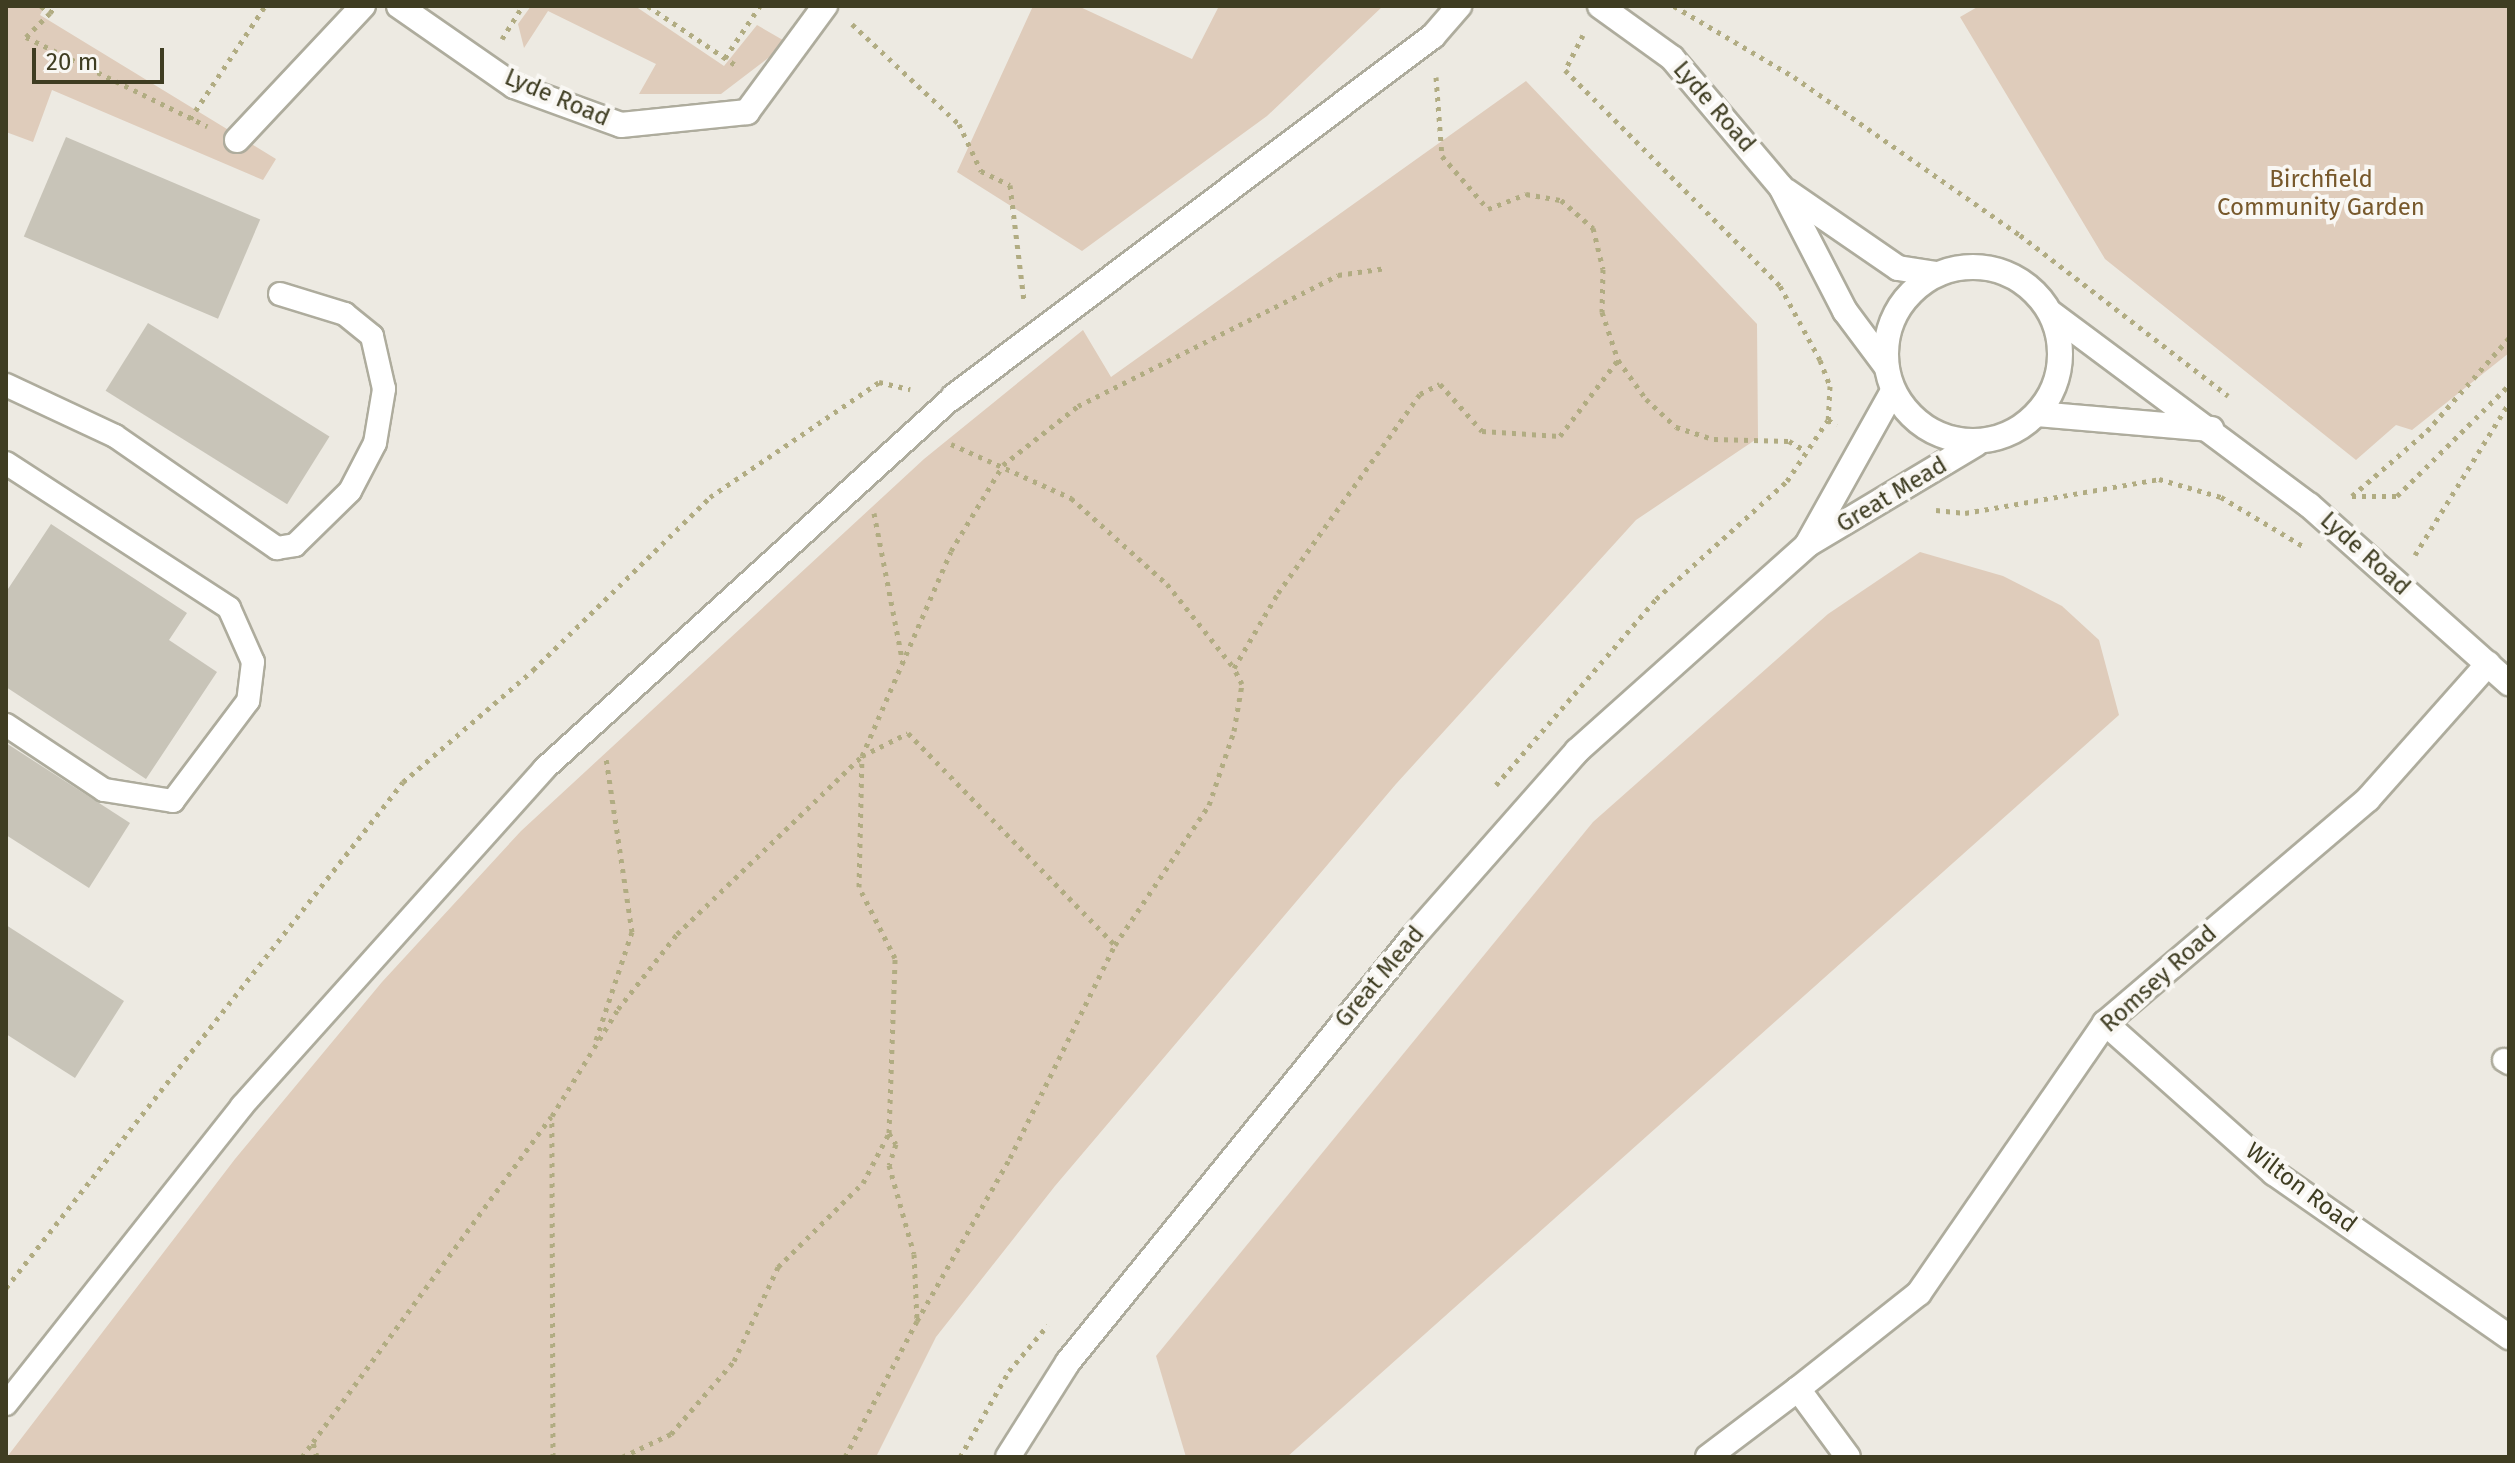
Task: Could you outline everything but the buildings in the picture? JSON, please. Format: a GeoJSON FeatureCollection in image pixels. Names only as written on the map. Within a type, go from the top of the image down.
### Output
{"type":"FeatureCollection","features":[{"type":"Feature","properties":{"kind":"street"},"geometry":{"type":"LineString","coordinates":[[237,140],[363,6]]}},
{"type":"Feature","properties":{"kind":"street","name":"Lyde Road"},"geometry":{"type":"LineString","coordinates":[[399,6],[514,86],[621,125],[747,112],[766,85],[832,10]]}},
{"type":"Feature","properties":{"kind":"street"},"geometry":{"type":"LineString","coordinates":[[953,397],[1433,36],[1459,6]]}},
{"type":"Feature","properties":{"kind":"street","name":"Lyde Road"},"geometry":{"type":"LineString","coordinates":[[1596,12],[1672,58],[1781,187],[1845,311],[1886,366]]}},
{"type":"Feature","properties":{"kind":"street","name":"Lyde Road"},"geometry":{"type":"LineString","coordinates":[[1781,187],[1898,268],[1937,274],[1969,266],[2000,270],[2030,287],[2051,313],[2217,430],[2398,583],[2509,683]]}},
{"type":"Feature","properties":{"kind":"street","name":"Lyde Road"},"geometry":{"type":"LineString","coordinates":[[1937,274],[1900,305],[1888,332],[1886,366],[1893,391],[1913,418],[1944,437],[1976,444]]}},
{"type":"Feature","properties":{"kind":"street","name":"Lyde Road"},"geometry":{"type":"LineString","coordinates":[[2037,414],[2055,386],[2061,350],[2051,313]]}},
{"type":"Feature","properties":{"kind":"street","name":"Great Mead"},"geometry":{"type":"LineString","coordinates":[[1807,545],[1870,443],[1893,391]]}},
{"type":"Feature","properties":{"kind":"street"},"geometry":{"type":"LineString","coordinates":[[1976,444],[2037,414],[2217,430]]}},
{"type":"Feature","properties":{"kind":"street","name":"Great Mead"},"geometry":{"type":"LineString","coordinates":[[1008,1457],[1085,1340],[1414,936],[1577,751],[1807,545],[1976,444]]}},
{"type":"Feature","properties":{"kind":"street","name":"Romsey Road"},"geometry":{"type":"LineString","coordinates":[[1708,1457],[1919,1293],[2105,1023],[2368,799],[2488,664]]}},
{"type":"Feature","properties":{"kind":"street","name":"Wilton Road"},"geometry":{"type":"LineString","coordinates":[[2105,1023],[2274,1173],[2509,1337]]}},
{"type":"Feature","properties":{"kind":"street"},"geometry":{"type":"LineString","coordinates":[[1798,1389],[1848,1457]]}},
{"type":"Feature","properties":{"kind":"lane"},"geometry":{"type":"LineString","coordinates":[[6,385],[115,436],[277,548],[295,545],[350,491],[375,443],[384,389],[372,336],[345,314],[280,294]]}},
{"type":"Feature","properties":{"kind":"lane"},"geometry":{"type":"LineString","coordinates":[[6,1404],[242,1106],[544,769],[935,417],[953,397]]}},
{"type":"Feature","properties":{"kind":"lane"},"geometry":{"type":"LineString","coordinates":[[6,463],[229,608],[253,662],[248,701],[173,801],[104,790],[6,725]]}},
{"type":"Feature","properties":{"kind":"path"},"geometry":{"type":"LineString","coordinates":[[41,6],[50,13]]}},
{"type":"Feature","properties":{"kind":"path"},"geometry":{"type":"LineString","coordinates":[[55,6],[26,37],[237,140]]}},
{"type":"Feature","properties":{"kind":"path"},"geometry":{"type":"LineString","coordinates":[[190,119],[265,6]]}},
{"type":"Feature","properties":{"kind":"path"},"geometry":{"type":"LineString","coordinates":[[648,6],[766,85]]}},
{"type":"Feature","properties":{"kind":"path"},"geometry":{"type":"LineString","coordinates":[[725,58],[760,6]]}},
{"type":"Feature","properties":{"kind":"path"},"geometry":{"type":"LineString","coordinates":[[832,10],[959,124],[981,171],[1010,185],[1029,341]]}},
{"type":"Feature","properties":{"kind":"path"},"geometry":{"type":"LineString","coordinates":[[1596,12],[1565,70],[1780,286],[1830,386],[1828,420],[1870,443]]}},
{"type":"Feature","properties":{"kind":"path"},"geometry":{"type":"LineString","coordinates":[[1433,36],[1442,156],[1488,209],[1526,194],[1561,200],[1593,228],[1603,269],[1602,312],[1618,360],[1676,427],[1714,439],[1789,441],[1804,450]]}},
{"type":"Feature","properties":{"kind":"path"},"geometry":{"type":"LineString","coordinates":[[622,1457],[671,1434],[734,1361],[778,1267],[863,1183],[889,1133],[895,958],[859,887],[862,756],[904,669],[951,551],[1003,465],[1078,406],[1338,275],[1386,268]]}},
{"type":"Feature","properties":{"kind":"path"},"geometry":{"type":"LineString","coordinates":[[2509,338],[2427,431],[2352,496],[2397,496],[2509,385]]}},
{"type":"Feature","properties":{"kind":"path"},"geometry":{"type":"LineString","coordinates":[[1234,668],[1278,593],[1420,394],[1440,384],[1482,431],[1560,436],[1618,360]]}},
{"type":"Feature","properties":{"kind":"path"},"geometry":{"type":"LineString","coordinates":[[6,1288],[403,782],[736,479],[879,382],[912,390],[935,417],[932,436],[1003,465],[1071,498],[1167,584],[1234,668],[1242,684],[1237,715],[1209,805],[1115,945],[1010,1158],[917,1321],[845,1457]]}},
{"type":"Feature","properties":{"kind":"path"},"geometry":{"type":"LineString","coordinates":[[2398,583],[2509,403]]}},
{"type":"Feature","properties":{"kind":"path"},"geometry":{"type":"LineString","coordinates":[[862,515],[873,505],[904,669]]}},
{"type":"Feature","properties":{"kind":"path"},"geometry":{"type":"LineString","coordinates":[[302,1457],[552,1116],[594,1048],[677,934],[862,756],[908,733],[1115,945]]}},
{"type":"Feature","properties":{"kind":"path"},"geometry":{"type":"LineString","coordinates":[[594,1048],[632,932],[603,743]]}},
{"type":"Feature","properties":{"kind":"path"},"geometry":{"type":"LineString","coordinates":[[552,1116],[553,1457]]}},
{"type":"Feature","properties":{"kind":"path"},"geometry":{"type":"LineString","coordinates":[[889,1133],[896,1144],[889,1165],[914,1254],[917,1321]]}},
{"type":"Feature","properties":{"kind":"path"},"geometry":{"type":"LineString","coordinates":[[313,1442],[317,1457]]}},
{"type":"Feature","properties":{"kind":"green space"},"geometry":{"type":"Polygon","coordinates":[[[6,6],[45,6],[40,15],[276,159],[263,180],[52,90],[33,142],[6,132],[6,6]]]}},
{"type":"Feature","properties":{"kind":"green space"},"geometry":{"type":"Polygon","coordinates":[[[531,6],[635,6],[724,66],[757,25],[788,43],[721,94],[639,94],[656,64],[548,11],[524,48],[518,24],[531,6]]]}},
{"type":"Feature","properties":{"kind":"green space"},"geometry":{"type":"Polygon","coordinates":[[[1033,6],[1078,6],[1192,59],[1219,6],[1383,6],[1267,116],[1082,251],[957,172],[1033,6]]]}},
{"type":"Feature","properties":{"kind":"green space","name":"Birchfield Community Garden"},"geometry":{"type":"Polygon","coordinates":[[[1979,6],[2509,6],[2509,353],[2412,430],[2396,425],[2356,460],[2105,259],[1960,17],[1979,6]]]}},
{"type":"Feature","properties":{"kind":"green space"},"geometry":{"type":"Polygon","coordinates":[[[1526,81],[1757,324],[1758,438],[1636,520],[1396,784],[1055,1186],[936,1337],[876,1457],[7,1457],[235,1159],[382,982],[521,831],[924,459],[1083,330],[1111,377],[1526,81]]]}},
{"type":"Feature","properties":{"kind":"green space"},"geometry":{"type":"Polygon","coordinates":[[[1920,552],[2003,576],[2062,606],[2099,640],[2119,715],[1287,1457],[1186,1457],[1156,1356],[1593,822],[1828,614],[1920,552]]]}}]}
